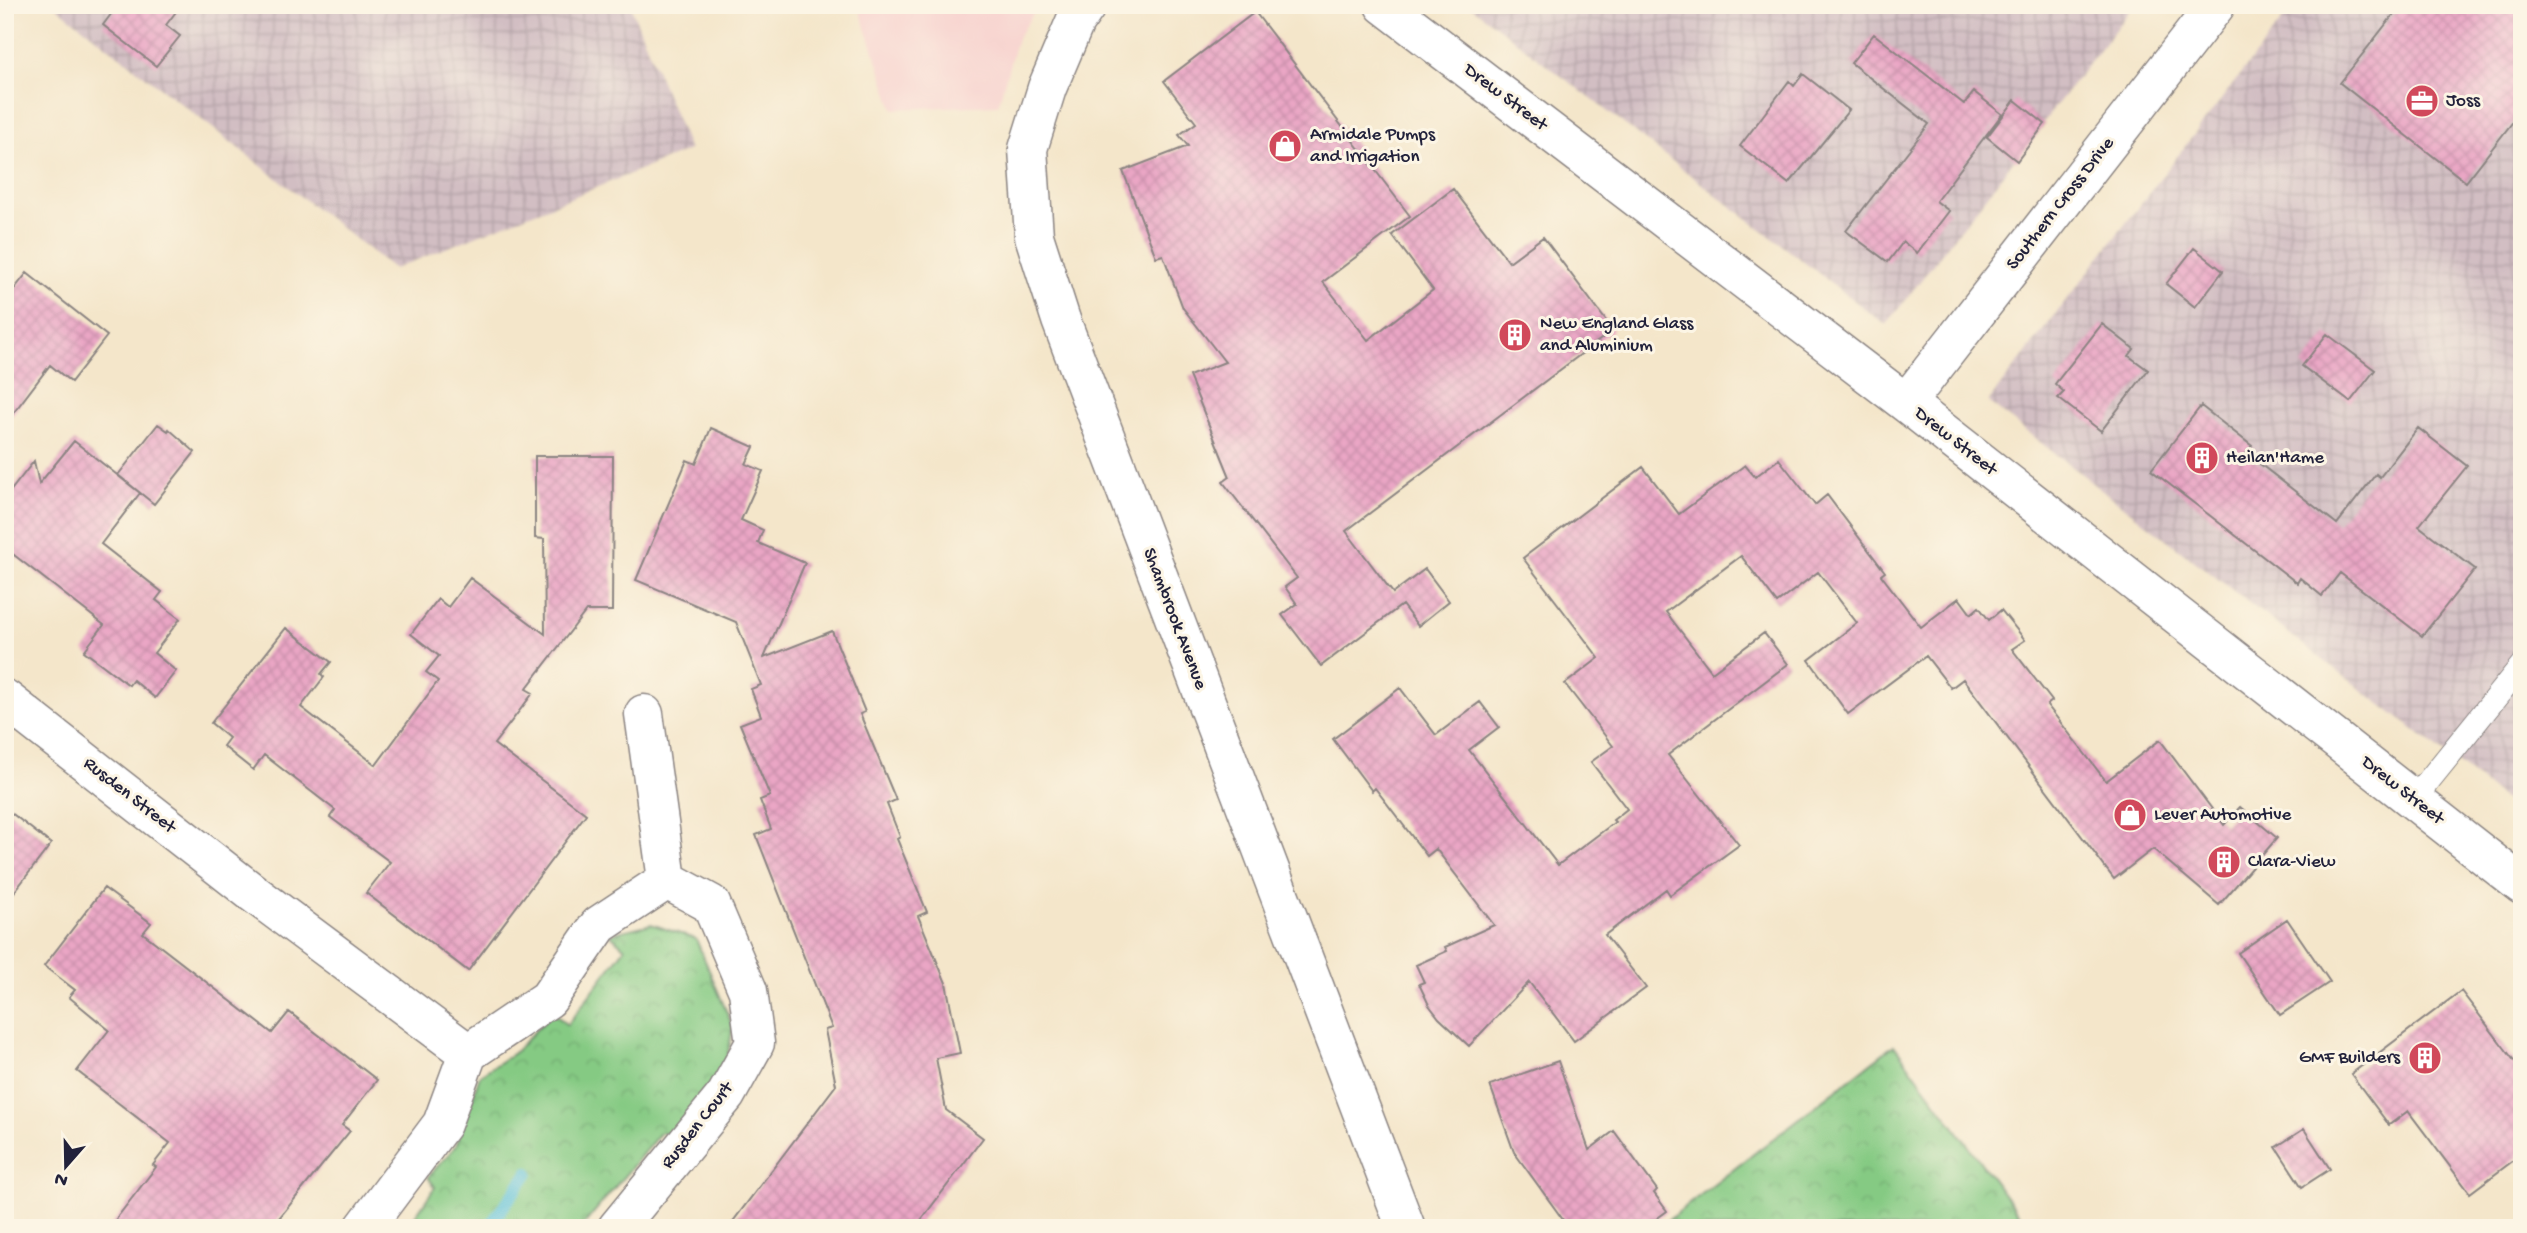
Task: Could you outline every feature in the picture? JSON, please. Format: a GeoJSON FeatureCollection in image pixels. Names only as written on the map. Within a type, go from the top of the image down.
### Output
{"type":"FeatureCollection","features":[{"type":"Feature","properties":{"kind":"street","name":"Shambrook Avenue"},"geometry":{"type":"LineString","coordinates":[[1087,5],[1074,22],[1047,88],[1028,149],[1034,236],[1061,320],[1406,1228]]}},
{"type":"Feature","properties":{"kind":"street","name":"Drew Street"},"geometry":{"type":"LineString","coordinates":[[1384,5],[1906,403],[2522,885]]}},
{"type":"Feature","properties":{"kind":"street","name":"Southern Cross Drive"},"geometry":{"type":"LineString","coordinates":[[1906,403],[2216,5]]}},
{"type":"Feature","properties":{"kind":"street","name":"Rusden Street"},"geometry":{"type":"LineString","coordinates":[[5,699],[253,893],[468,1053]]}},
{"type":"Feature","properties":{"kind":"street"},"geometry":{"type":"LineString","coordinates":[[364,1228],[442,1124],[468,1053],[548,999],[599,925],[667,880],[644,714]]}},
{"type":"Feature","properties":{"kind":"street","name":"Rusden Court"},"geometry":{"type":"LineString","coordinates":[[617,1228],[726,1095],[755,1043],[748,991],[711,904],[667,880]]}},
{"type":"Feature","properties":{"kind":"lane"},"geometry":{"type":"LineString","coordinates":[[2413,800],[2522,665]]}},
{"type":"Feature","properties":{"kind":"shaded area"},"geometry":{"type":"Polygon","coordinates":[[[54,5],[630,5],[689,150],[394,269],[54,5]]]}},
{"type":"Feature","properties":{"kind":"shaded area"},"geometry":{"type":"Polygon","coordinates":[[[858,5],[1039,5],[1017,38],[998,105],[894,109],[858,5]]]}},
{"type":"Feature","properties":{"kind":"shaded area"},"geometry":{"type":"Polygon","coordinates":[[[1469,5],[2134,5],[1886,325],[1469,5]]]}},
{"type":"Feature","properties":{"kind":"shaded area"},"geometry":{"type":"Polygon","coordinates":[[[2294,5],[2522,5],[2522,813],[1988,402],[2294,5]]]}},
{"type":"Feature","properties":{"kind":"green space"},"geometry":{"type":"Polygon","coordinates":[[[651,924],[696,939],[733,1027],[723,1080],[675,1138],[661,1132],[581,1228],[407,1228],[435,1187],[428,1177],[456,1146],[480,1075],[514,1053],[553,1012],[567,1025],[625,948],[610,934],[651,924]]]}},
{"type":"Feature","properties":{"kind":"green space"},"geometry":{"type":"Polygon","coordinates":[[[1894,1045],[2029,1228],[1658,1228],[1894,1045]]]}},
{"type":"Feature","properties":{"kind":"building"},"geometry":{"type":"Polygon","coordinates":[[[118,5],[181,5],[166,25],[180,36],[156,66],[103,25],[118,5]]]}},
{"type":"Feature","properties":{"kind":"building"},"geometry":{"type":"Polygon","coordinates":[[[2401,5],[2522,5],[2522,110],[2466,182],[2340,83],[2401,5]]]}},
{"type":"Feature","properties":{"kind":"building"},"geometry":{"type":"Polygon","coordinates":[[[1255,12],[1410,216],[1323,282],[1368,340],[1433,290],[1392,235],[1453,189],[1509,262],[1543,237],[1613,330],[1346,531],[1393,593],[1425,569],[1449,601],[1418,626],[1402,605],[1321,666],[1282,615],[1297,604],[1285,587],[1297,578],[1223,482],[1230,477],[1189,376],[1225,362],[1183,308],[1163,255],[1156,257],[1123,171],[1188,146],[1179,135],[1196,123],[1164,81],[1255,12]]]}},
{"type":"Feature","properties":{"kind":"building"},"geometry":{"type":"Polygon","coordinates":[[[1874,34],[1964,104],[1974,92],[2002,114],[1936,201],[1949,211],[1917,253],[1903,242],[1888,262],[1846,231],[1929,124],[1851,63],[1874,34]]]}},
{"type":"Feature","properties":{"kind":"building"},"geometry":{"type":"Polygon","coordinates":[[[1803,74],[1849,110],[1789,184],[1740,146],[1789,81],[1794,86],[1803,74]]]}},
{"type":"Feature","properties":{"kind":"building"},"geometry":{"type":"Polygon","coordinates":[[[2015,100],[2045,124],[2017,161],[1987,137],[2015,100]]]}},
{"type":"Feature","properties":{"kind":"building"},"geometry":{"type":"Polygon","coordinates":[[[2194,248],[2223,271],[2195,307],[2166,284],[2194,248]]]}},
{"type":"Feature","properties":{"kind":"building"},"geometry":{"type":"Polygon","coordinates":[[[27,273],[107,336],[71,382],[50,365],[5,424],[5,301],[27,273]]]}},
{"type":"Feature","properties":{"kind":"building"},"geometry":{"type":"Polygon","coordinates":[[[2102,324],[2134,349],[2129,356],[2148,370],[2101,431],[2058,398],[2064,392],[2055,384],[2102,324]]]}},
{"type":"Feature","properties":{"kind":"building"},"geometry":{"type":"Polygon","coordinates":[[[2327,334],[2375,370],[2350,402],[2302,366],[2327,334]]]}},
{"type":"Feature","properties":{"kind":"building"},"geometry":{"type":"Polygon","coordinates":[[[2201,406],[2252,446],[2246,453],[2337,524],[2376,474],[2380,477],[2418,428],[2467,466],[2419,526],[2475,569],[2422,636],[2340,573],[2322,596],[2300,578],[2297,583],[2151,470],[2201,406]]]}},
{"type":"Feature","properties":{"kind":"building"},"geometry":{"type":"Polygon","coordinates":[[[158,424],[168,431],[169,429],[195,452],[154,504],[118,475],[158,424]]]}},
{"type":"Feature","properties":{"kind":"building"},"geometry":{"type":"Polygon","coordinates":[[[711,428],[754,447],[746,464],[763,471],[741,520],[763,530],[758,543],[805,563],[764,658],[832,631],[865,712],[860,714],[896,800],[887,804],[900,837],[897,839],[927,912],[918,916],[946,983],[960,1053],[936,1058],[946,1110],[983,1138],[915,1228],[728,1228],[836,1085],[825,1030],[832,1028],[756,835],[771,829],[760,800],[770,796],[740,724],[761,716],[751,689],[761,685],[736,622],[636,580],[687,460],[696,464],[711,428]]]}},
{"type":"Feature","properties":{"kind":"building"},"geometry":{"type":"Polygon","coordinates":[[[74,441],[140,493],[101,544],[162,592],[156,600],[180,619],[154,653],[176,671],[155,698],[133,680],[129,685],[84,651],[104,625],[5,548],[5,498],[34,461],[39,484],[74,441]]]}},
{"type":"Feature","properties":{"kind":"building"},"geometry":{"type":"Polygon","coordinates":[[[535,456],[613,456],[612,611],[586,611],[526,689],[533,693],[494,744],[586,814],[468,971],[366,893],[390,862],[330,817],[335,810],[264,755],[253,770],[223,746],[229,738],[211,723],[286,628],[331,662],[321,674],[324,677],[301,707],[376,765],[438,681],[426,672],[439,656],[411,634],[438,599],[448,607],[470,578],[545,634],[544,539],[535,538],[535,456]]]}},
{"type":"Feature","properties":{"kind":"building"},"geometry":{"type":"Polygon","coordinates":[[[1779,459],[1815,505],[1827,495],[1885,572],[1881,575],[1921,627],[1959,598],[1971,614],[1979,607],[1989,620],[2001,610],[2025,640],[2012,649],[2052,701],[2047,705],[2106,781],[2160,740],[2224,825],[2240,807],[2277,838],[2219,905],[2153,849],[2114,879],[1963,679],[1951,688],[1926,656],[1848,714],[1809,660],[1857,623],[1818,572],[1777,603],[1741,556],[1666,612],[1712,672],[1764,633],[1788,664],[1668,755],[1739,845],[1670,895],[1666,889],[1605,935],[1646,988],[1574,1041],[1529,982],[1469,1046],[1429,1005],[1419,984],[1424,982],[1416,965],[1447,951],[1445,947],[1494,925],[1436,849],[1427,856],[1375,788],[1372,791],[1333,739],[1400,688],[1436,735],[1480,702],[1499,727],[1469,750],[1558,865],[1615,822],[1613,820],[1627,809],[1591,762],[1613,746],[1565,684],[1599,658],[1523,558],[1643,467],[1679,514],[1745,465],[1755,477],[1779,459]]]}},
{"type":"Feature","properties":{"kind":"building"},"geometry":{"type":"Polygon","coordinates":[[[5,808],[51,844],[5,904],[5,808]]]}},
{"type":"Feature","properties":{"kind":"building"},"geometry":{"type":"Polygon","coordinates":[[[104,888],[151,923],[143,933],[272,1033],[289,1012],[377,1080],[342,1125],[350,1131],[271,1228],[109,1228],[156,1167],[153,1165],[170,1143],[77,1071],[109,1030],[69,997],[75,990],[44,966],[104,888]]]}},
{"type":"Feature","properties":{"kind":"building"},"geometry":{"type":"Polygon","coordinates":[[[2287,919],[2330,982],[2280,1015],[2238,953],[2287,919]]]}},
{"type":"Feature","properties":{"kind":"building"},"geometry":{"type":"Polygon","coordinates":[[[2461,991],[2522,1071],[2522,1154],[2470,1193],[2408,1111],[2389,1125],[2351,1074],[2461,991]]]}},
{"type":"Feature","properties":{"kind":"building"},"geometry":{"type":"Polygon","coordinates":[[[1558,1061],[1589,1150],[1614,1131],[1657,1190],[1654,1193],[1667,1211],[1644,1228],[1569,1228],[1514,1152],[1490,1085],[1558,1061]]]}},
{"type":"Feature","properties":{"kind":"building"},"geometry":{"type":"Polygon","coordinates":[[[2304,1129],[2330,1169],[2302,1187],[2276,1147],[2304,1129]]]}},
{"type":"Feature","properties":{"kind":"waterway"},"geometry":{"type":"LineString","coordinates":[[488,1228],[528,1173]]}},
{"type":"Feature","properties":{"kind":"place","name":"Joss"},"geometry":{"type":"Point","coordinates":[2422,101]}},
{"type":"Feature","properties":{"kind":"place","name":"Armidale Pumps and Irrigation"},"geometry":{"type":"Point","coordinates":[1285,146]}},
{"type":"Feature","properties":{"kind":"place","name":"New England Glass and Aluminium"},"geometry":{"type":"Point","coordinates":[1515,335]}},
{"type":"Feature","properties":{"kind":"place","name":"Heilan'Hame"},"geometry":{"type":"Point","coordinates":[2202,458]}},
{"type":"Feature","properties":{"kind":"place","name":"Lever Automotive"},"geometry":{"type":"Point","coordinates":[2130,815]}},
{"type":"Feature","properties":{"kind":"place","name":"Clara-View"},"geometry":{"type":"Point","coordinates":[2224,862]}},
{"type":"Feature","properties":{"kind":"place","name":"GMF Builders"},"geometry":{"type":"Point","coordinates":[2425,1058]}}]}
